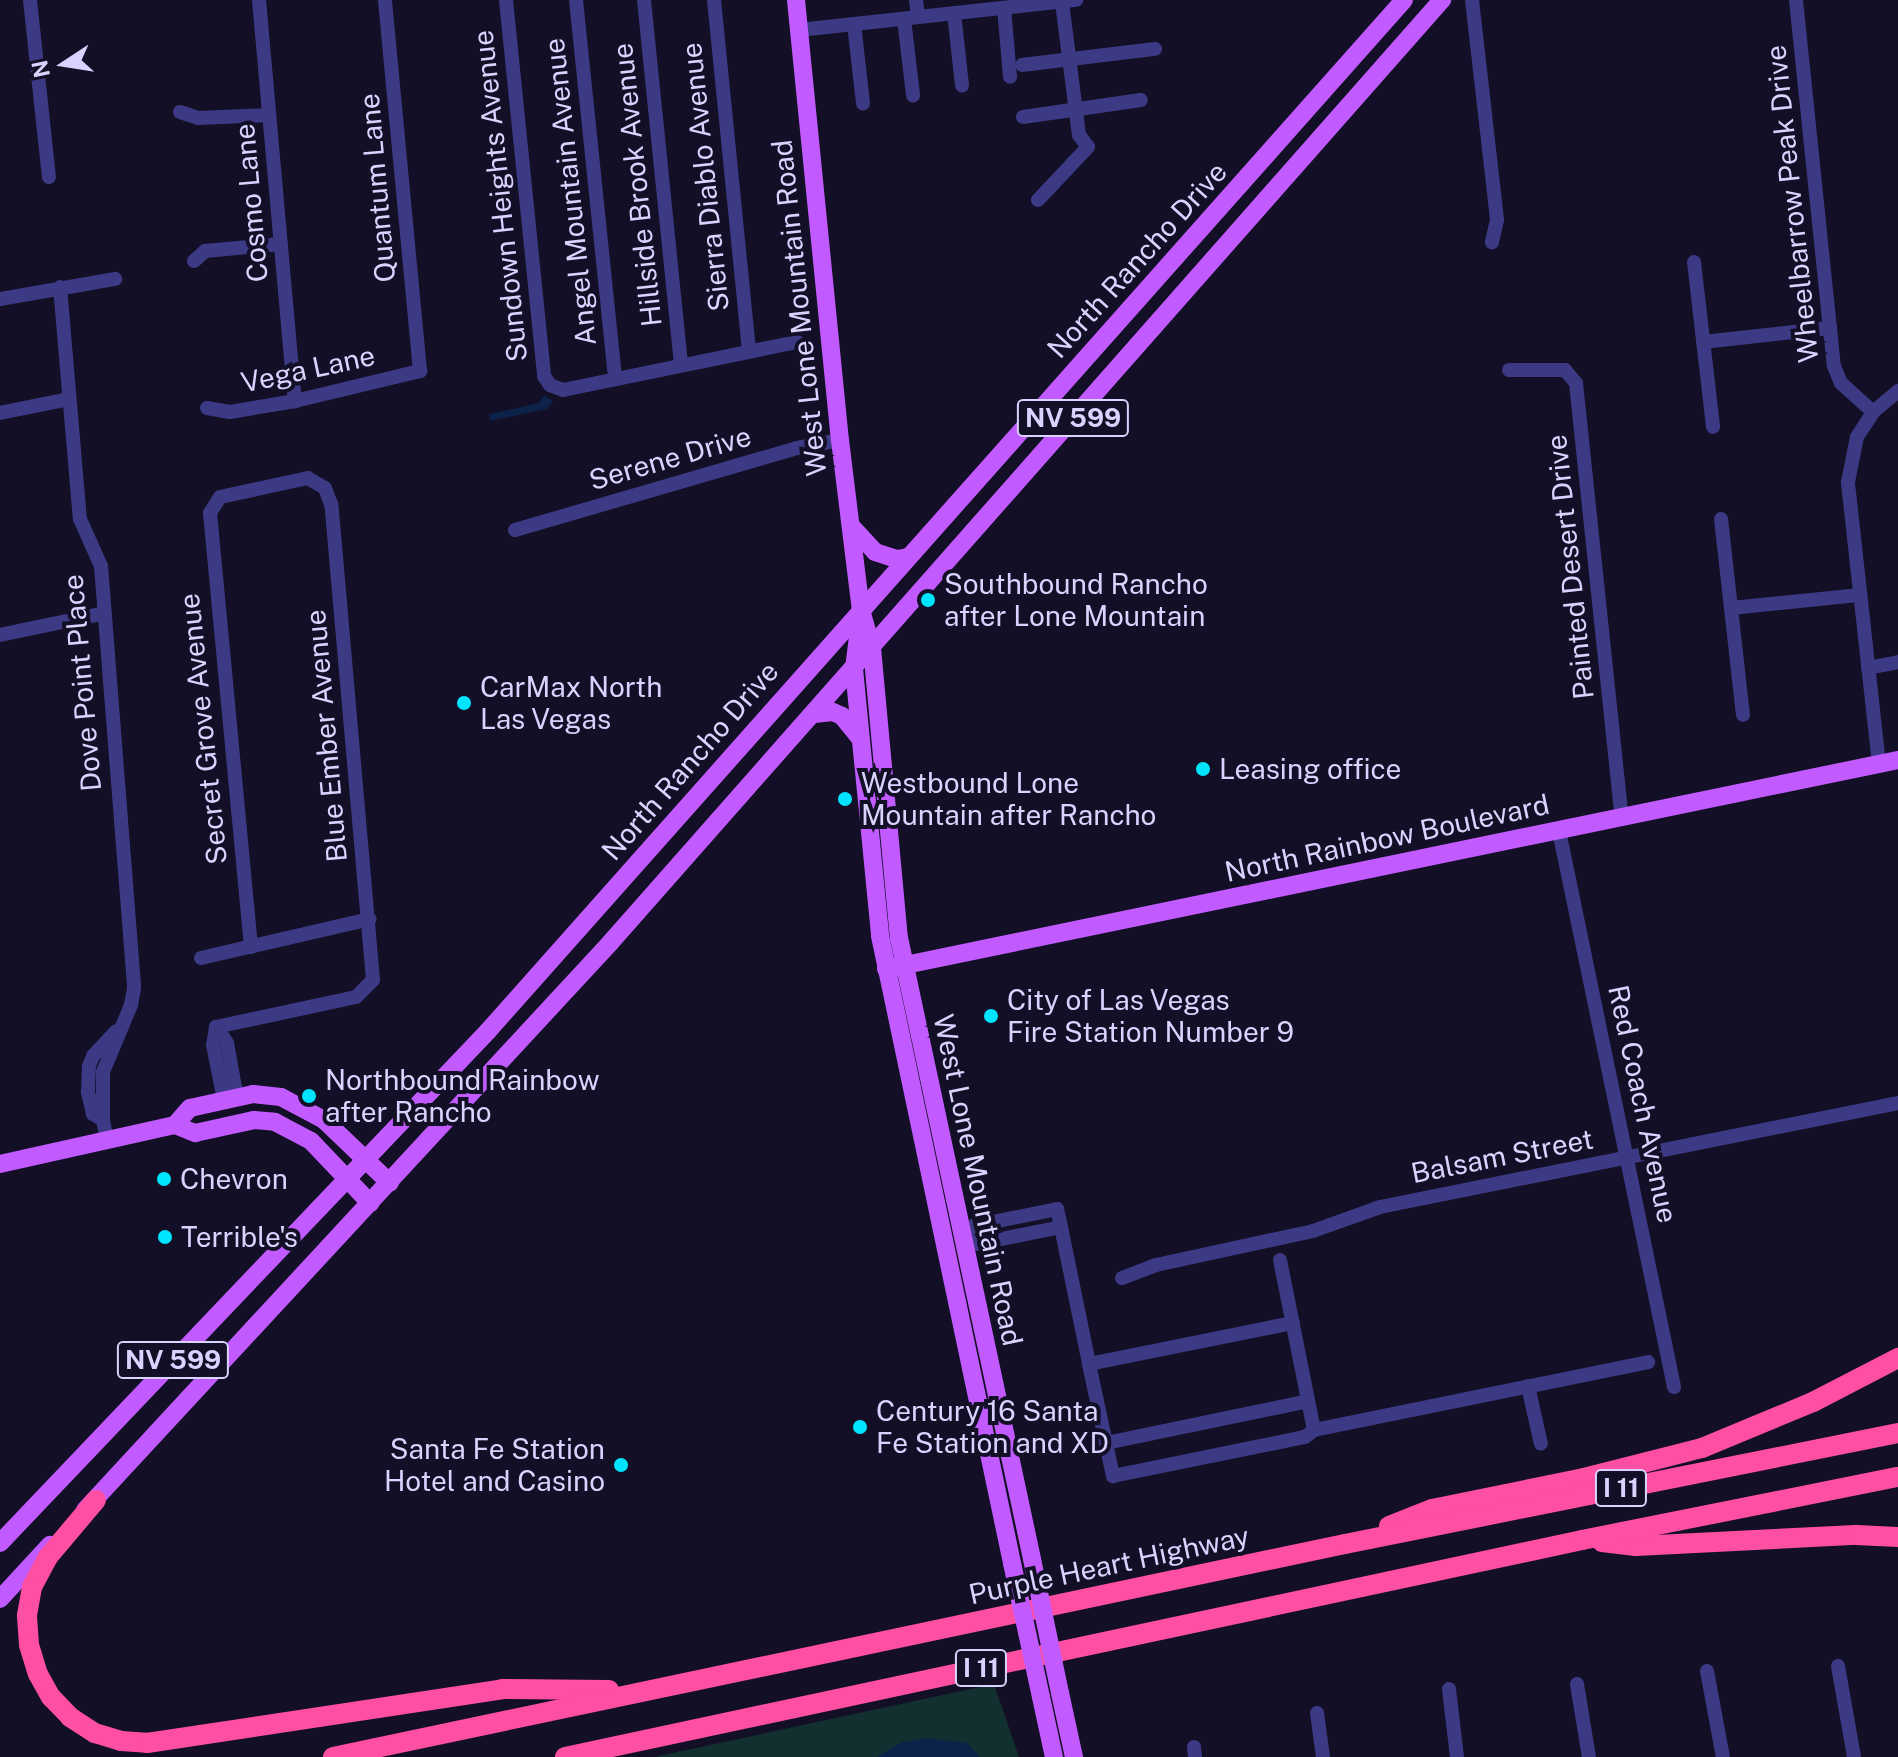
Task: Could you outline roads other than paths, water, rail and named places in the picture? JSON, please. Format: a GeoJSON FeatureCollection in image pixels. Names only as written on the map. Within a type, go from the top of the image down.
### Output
{"type":"FeatureCollection","features":[{"type":"Feature","properties":{"kind":"highway"},"geometry":{"type":"LineString","coordinates":[[1345,1544],[1432,1509],[1584,1478],[1702,1448],[1801,1408],[1898,1358]]}},
{"type":"Feature","properties":{"kind":"highway","name":"Purple Heart Highway"},"geometry":{"type":"LineString","coordinates":[[333,1757],[1345,1544],[1898,1433]]}},
{"type":"Feature","properties":{"kind":"highway","name":"I 11"},"geometry":{"type":"LineString","coordinates":[[565,1757],[1582,1540],[1898,1477]]}},
{"type":"Feature","properties":{"kind":"highway"},"geometry":{"type":"LineString","coordinates":[[96,1500],[48,1557],[32,1587],[27,1616],[29,1645],[38,1674],[51,1697],[70,1717],[95,1733],[121,1741],[147,1743],[502,1689],[649,1690]]}},
{"type":"Feature","properties":{"kind":"highway"},"geometry":{"type":"LineString","coordinates":[[1582,1540],[1636,1546],[1856,1535],[1898,1537]]}},
{"type":"Feature","properties":{"kind":"main road","name":"West Lone Mountain Road"},"geometry":{"type":"LineString","coordinates":[[796,0],[840,440],[861,610],[872,648],[895,967]]}},
{"type":"Feature","properties":{"kind":"main road","name":"North Rancho Drive"},"geometry":{"type":"LineString","coordinates":[[0,1543],[488,1031],[1404,0]]}},
{"type":"Feature","properties":{"kind":"main road","name":"North Rancho Drive"},"geometry":{"type":"LineString","coordinates":[[0,1599],[96,1500],[648,901],[1442,0]]}},
{"type":"Feature","properties":{"kind":"main road"},"geometry":{"type":"LineString","coordinates":[[1297,164],[1295,151],[1299,136],[1324,109],[1337,76]]}},
{"type":"Feature","properties":{"kind":"main road"},"geometry":{"type":"LineString","coordinates":[[1249,218],[1259,190],[1278,168],[1280,156],[1273,148]]}},
{"type":"Feature","properties":{"kind":"main road"},"geometry":{"type":"LineString","coordinates":[[851,526],[875,552],[885,557],[908,557]]}},
{"type":"Feature","properties":{"kind":"main road","name":"West Lone Mountain Road"},"geometry":{"type":"LineString","coordinates":[[861,610],[854,669],[860,738],[895,967],[952,1239],[1012,1563],[1051,1695],[1074,1757]]}},
{"type":"Feature","properties":{"kind":"main road"},"geometry":{"type":"LineString","coordinates":[[814,714],[833,712],[842,716],[860,738]]}},
{"type":"Feature","properties":{"kind":"main road","name":"North Rainbow Boulevard"},"geometry":{"type":"LineString","coordinates":[[895,967],[1898,760]]}},
{"type":"Feature","properties":{"kind":"main road"},"geometry":{"type":"LineString","coordinates":[[632,869],[648,901]]}},
{"type":"Feature","properties":{"kind":"main road"},"geometry":{"type":"LineString","coordinates":[[175,1125],[190,1108],[253,1094],[281,1097],[303,1106],[335,1128],[390,1183]]}},
{"type":"Feature","properties":{"kind":"main road"},"geometry":{"type":"LineString","coordinates":[[0,1164],[175,1125],[195,1133],[254,1120],[275,1122],[311,1141],[370,1203]]}},
{"type":"Feature","properties":{"kind":"main road","name":"West Lone Mountain Road"},"geometry":{"type":"LineString","coordinates":[[952,1239],[1032,1559],[1051,1695],[1054,1757]]}},
{"type":"Feature","properties":{"kind":"street"},"geometry":{"type":"LineString","coordinates":[[30,0],[49,177]]}},
{"type":"Feature","properties":{"kind":"street","name":"Cosmo Lane"},"geometry":{"type":"LineString","coordinates":[[259,0],[295,401]]}},
{"type":"Feature","properties":{"kind":"street","name":"Quantum Lane"},"geometry":{"type":"LineString","coordinates":[[385,0],[420,371]]}},
{"type":"Feature","properties":{"kind":"street","name":"Sundown Heights Avenue"},"geometry":{"type":"LineString","coordinates":[[506,0],[544,376],[550,385],[563,390],[615,379]]}},
{"type":"Feature","properties":{"kind":"street","name":"Angel Mountain Avenue"},"geometry":{"type":"LineString","coordinates":[[576,0],[615,379]]}},
{"type":"Feature","properties":{"kind":"street","name":"Hillside Brook Avenue"},"geometry":{"type":"LineString","coordinates":[[644,0],[681,364]]}},
{"type":"Feature","properties":{"kind":"street","name":"Sierra Diablo Avenue"},"geometry":{"type":"LineString","coordinates":[[714,0],[749,350]]}},
{"type":"Feature","properties":{"kind":"street"},"geometry":{"type":"LineString","coordinates":[[913,95],[911,18],[916,0]]}},
{"type":"Feature","properties":{"kind":"street"},"geometry":{"type":"LineString","coordinates":[[1472,0],[1497,220],[1492,242]]}},
{"type":"Feature","properties":{"kind":"street","name":"Wheelbarrow Peak Drive"},"geometry":{"type":"LineString","coordinates":[[1796,0],[1834,366],[1841,383],[1873,412]]}},
{"type":"Feature","properties":{"kind":"street"},"geometry":{"type":"LineString","coordinates":[[799,30],[1069,1],[1068,58],[1079,135],[1088,147],[1038,200]]}},
{"type":"Feature","properties":{"kind":"street"},"geometry":{"type":"LineString","coordinates":[[1004,8],[1010,77]]}},
{"type":"Feature","properties":{"kind":"street"},"geometry":{"type":"LineString","coordinates":[[954,13],[962,86]]}},
{"type":"Feature","properties":{"kind":"street"},"geometry":{"type":"LineString","coordinates":[[854,24],[863,103]]}},
{"type":"Feature","properties":{"kind":"street"},"geometry":{"type":"LineString","coordinates":[[1022,65],[1155,49]]}},
{"type":"Feature","properties":{"kind":"street"},"geometry":{"type":"LineString","coordinates":[[1023,117],[1141,100]]}},
{"type":"Feature","properties":{"kind":"street"},"geometry":{"type":"LineString","coordinates":[[180,112],[198,118],[269,115]]}},
{"type":"Feature","properties":{"kind":"street"},"geometry":{"type":"LineString","coordinates":[[194,261],[205,251],[281,244]]}},
{"type":"Feature","properties":{"kind":"street"},"geometry":{"type":"LineString","coordinates":[[1694,262],[1713,427]]}},
{"type":"Feature","properties":{"kind":"street"},"geometry":{"type":"LineString","coordinates":[[0,299],[115,279]]}},
{"type":"Feature","properties":{"kind":"street","name":"Dove Point Place"},"geometry":{"type":"LineString","coordinates":[[60,287],[80,519],[101,566],[134,988],[131,1005],[120,1028],[101,1046],[89,1066],[88,1092],[93,1114],[103,1120],[107,1140]]}},
{"type":"Feature","properties":{"kind":"street"},"geometry":{"type":"LineString","coordinates":[[1703,342],[1830,328]]}},
{"type":"Feature","properties":{"kind":"street"},"geometry":{"type":"LineString","coordinates":[[615,379],[797,342]]}},
{"type":"Feature","properties":{"kind":"street","name":"Painted Desert Drive"},"geometry":{"type":"LineString","coordinates":[[1509,370],[1565,370],[1576,383],[1622,819]]}},
{"type":"Feature","properties":{"kind":"street","name":"Vega Lane"},"geometry":{"type":"LineString","coordinates":[[207,408],[230,412],[295,401],[420,371]]}},
{"type":"Feature","properties":{"kind":"street"},"geometry":{"type":"LineString","coordinates":[[1879,764],[1848,482],[1857,437],[1873,412],[1898,391]]}},
{"type":"Feature","properties":{"kind":"street"},"geometry":{"type":"LineString","coordinates":[[0,413],[69,399]]}},
{"type":"Feature","properties":{"kind":"street","name":"Serene Drive"},"geometry":{"type":"LineString","coordinates":[[515,530],[797,448],[840,440]]}},
{"type":"Feature","properties":{"kind":"street","name":"Blue Ember Avenue"},"geometry":{"type":"LineString","coordinates":[[212,506],[228,495],[301,479],[321,483],[331,504],[375,968],[370,987],[356,997],[216,1027],[227,1043],[230,1099]]}},
{"type":"Feature","properties":{"kind":"street","name":"Secret Grove Avenue"},"geometry":{"type":"LineString","coordinates":[[212,506],[209,521],[251,947]]}},
{"type":"Feature","properties":{"kind":"street"},"geometry":{"type":"LineString","coordinates":[[1721,519],[1743,715]]}},
{"type":"Feature","properties":{"kind":"street"},"geometry":{"type":"LineString","coordinates":[[1731,608],[1860,595]]}},
{"type":"Feature","properties":{"kind":"street"},"geometry":{"type":"LineString","coordinates":[[0,635],[105,613]]}},
{"type":"Feature","properties":{"kind":"street"},"geometry":{"type":"LineString","coordinates":[[1868,668],[1898,662]]}},
{"type":"Feature","properties":{"kind":"street","name":"Red Coach Avenue"},"geometry":{"type":"LineString","coordinates":[[1559,831],[1674,1387]]}},
{"type":"Feature","properties":{"kind":"street"},"geometry":{"type":"LineString","coordinates":[[201,958],[370,919]]}},
{"type":"Feature","properties":{"kind":"street","name":"Balsam Street"},"geometry":{"type":"LineString","coordinates":[[1122,1278],[1156,1265],[1313,1231],[1380,1207],[1898,1103]]}},
{"type":"Feature","properties":{"kind":"street"},"geometry":{"type":"LineString","coordinates":[[952,1239],[973,1226],[1057,1209],[1113,1476],[1305,1437],[1314,1430],[1648,1362]]}},
{"type":"Feature","properties":{"kind":"street"},"geometry":{"type":"LineString","coordinates":[[952,1239],[977,1244],[1061,1227]]}},
{"type":"Feature","properties":{"kind":"street"},"geometry":{"type":"LineString","coordinates":[[1280,1260],[1314,1430]]}},
{"type":"Feature","properties":{"kind":"street"},"geometry":{"type":"LineString","coordinates":[[1089,1364],[1293,1323]]}},
{"type":"Feature","properties":{"kind":"street"},"geometry":{"type":"LineString","coordinates":[[1528,1386],[1541,1444]]}},
{"type":"Feature","properties":{"kind":"street"},"geometry":{"type":"LineString","coordinates":[[1106,1443],[1308,1401]]}},
{"type":"Feature","properties":{"kind":"street"},"geometry":{"type":"LineString","coordinates":[[1838,1666],[1854,1757]]}},
{"type":"Feature","properties":{"kind":"street"},"geometry":{"type":"LineString","coordinates":[[1707,1671],[1723,1757]]}},
{"type":"Feature","properties":{"kind":"street"},"geometry":{"type":"LineString","coordinates":[[1577,1684],[1589,1757]]}},
{"type":"Feature","properties":{"kind":"street"},"geometry":{"type":"LineString","coordinates":[[1449,1689],[1457,1757]]}},
{"type":"Feature","properties":{"kind":"street"},"geometry":{"type":"LineString","coordinates":[[1317,1713],[1323,1757]]}},
{"type":"Feature","properties":{"kind":"water"},"geometry":{"type":"Polygon","coordinates":[[[545,395],[553,401],[547,409],[490,421],[489,414],[539,403],[545,395]]]}},
{"type":"Feature","properties":{"kind":"water"},"geometry":{"type":"Polygon","coordinates":[[[927,1738],[967,1743],[980,1757],[877,1757],[902,1742],[927,1738]]]}},
{"type":"Feature","properties":{"kind":"place","name":"Southbound Rancho after Lone Mountain"},"geometry":{"type":"Point","coordinates":[928,600]}},
{"type":"Feature","properties":{"kind":"place","name":"CarMax North Las Vegas"},"geometry":{"type":"Point","coordinates":[464,703]}},
{"type":"Feature","properties":{"kind":"place","name":"Leasing office"},"geometry":{"type":"Point","coordinates":[1203,769]}},
{"type":"Feature","properties":{"kind":"place","name":"Westbound Lone Mountain after Rancho"},"geometry":{"type":"Point","coordinates":[845,799]}},
{"type":"Feature","properties":{"kind":"place","name":"City of Las Vegas Fire Station Number 9"},"geometry":{"type":"Point","coordinates":[991,1016]}},
{"type":"Feature","properties":{"kind":"place","name":"Northbound Rainbow after Rancho"},"geometry":{"type":"Point","coordinates":[309,1096]}},
{"type":"Feature","properties":{"kind":"place","name":"Chevron"},"geometry":{"type":"Point","coordinates":[164,1179]}},
{"type":"Feature","properties":{"kind":"place","name":"Terrible's"},"geometry":{"type":"Point","coordinates":[165,1237]}},
{"type":"Feature","properties":{"kind":"place","name":"Century 16 Santa Fe Station and XD"},"geometry":{"type":"Point","coordinates":[860,1427]}},
{"type":"Feature","properties":{"kind":"place","name":"Santa Fe Station Hotel and Casino"},"geometry":{"type":"Point","coordinates":[621,1465]}}]}
